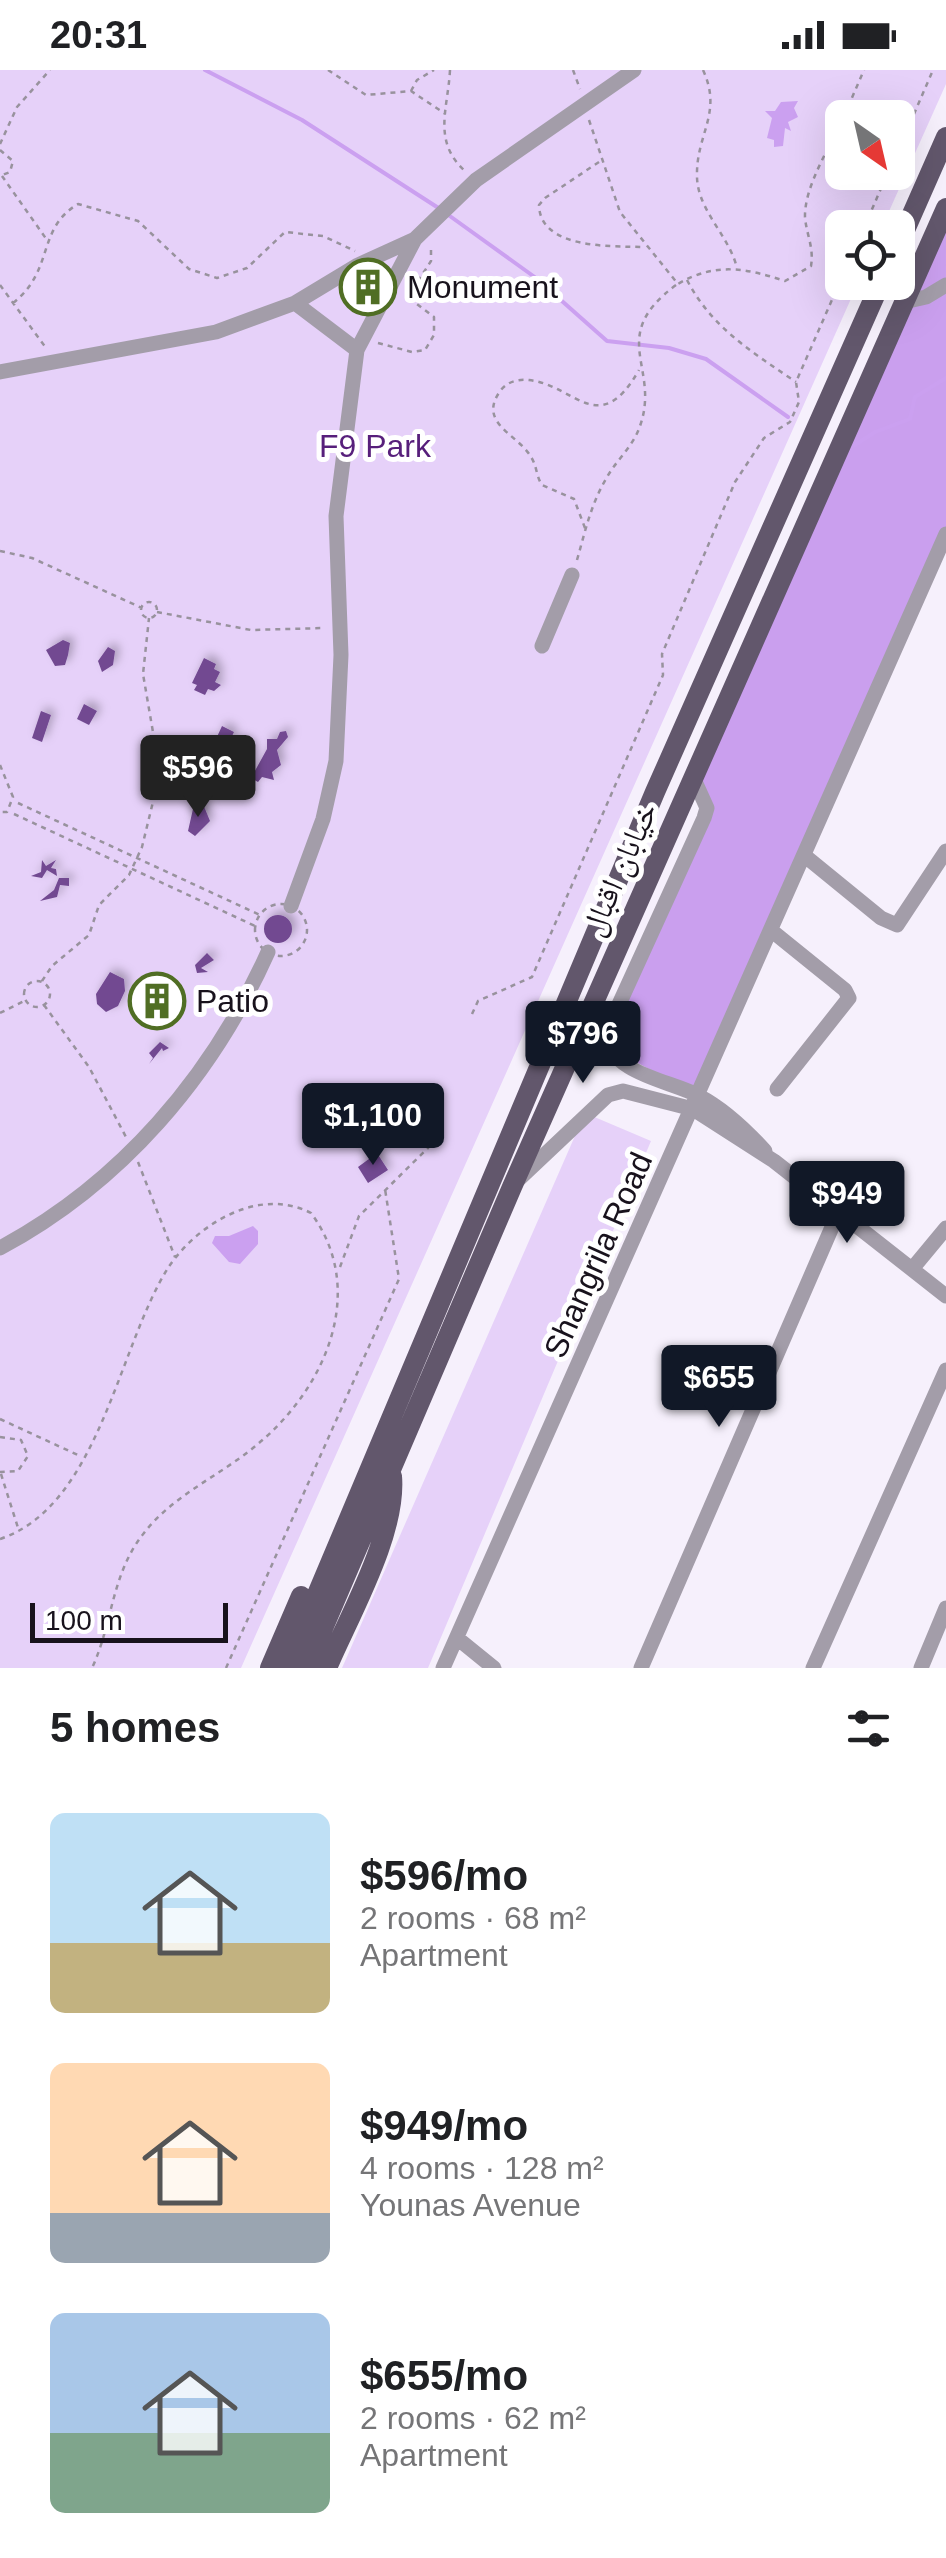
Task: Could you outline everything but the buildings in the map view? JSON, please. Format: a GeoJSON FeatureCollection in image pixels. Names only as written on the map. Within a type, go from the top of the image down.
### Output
{"type":"FeatureCollection","features":[{"type":"Feature","properties":{"kind":"main road"},"geometry":{"type":"LineString","coordinates":[[914,210],[946,137]]}},
{"type":"Feature","properties":{"kind":"main road","name":"خیابان اقبال"},"geometry":{"type":"LineString","coordinates":[[306,1668],[512,1187],[946,208]]}},
{"type":"Feature","properties":{"kind":"main road","name":"خیابان اقبال"},"geometry":{"type":"LineString","coordinates":[[286,1668],[370,1461],[656,792],[873,300]]}},
{"type":"Feature","properties":{"kind":"main road"},"geometry":{"type":"LineString","coordinates":[[270,1668],[345,1496],[370,1461]]}},
{"type":"Feature","properties":{"kind":"main road"},"geometry":{"type":"LineString","coordinates":[[327,1668],[383,1534],[392,1504],[391,1468]]}},
{"type":"Feature","properties":{"kind":"street"},"geometry":{"type":"LineString","coordinates":[[0,372],[216,332],[294,303],[422,232],[471,184],[634,70]]}},
{"type":"Feature","properties":{"kind":"street"},"geometry":{"type":"LineString","coordinates":[[292,906],[323,819],[336,762],[340,628],[336,516],[359,346],[422,232]]}},
{"type":"Feature","properties":{"kind":"street"},"geometry":{"type":"LineString","coordinates":[[904,302],[926,298],[946,285]]}},
{"type":"Feature","properties":{"kind":"street"},"geometry":{"type":"LineString","coordinates":[[294,303],[359,346]]}},
{"type":"Feature","properties":{"kind":"street","name":"Shangrila Road"},"geometry":{"type":"LineString","coordinates":[[444,1668],[946,534]]}},
{"type":"Feature","properties":{"kind":"street"},"geometry":{"type":"LineString","coordinates":[[542,646],[572,576]]}},
{"type":"Feature","properties":{"kind":"street"},"geometry":{"type":"LineString","coordinates":[[692,777],[706,808],[704,818],[605,1036],[616,1057],[745,1129],[774,1161],[946,1296]]}},
{"type":"Feature","properties":{"kind":"street"},"geometry":{"type":"LineString","coordinates":[[805,856],[880,918],[897,925],[946,851]]}},
{"type":"Feature","properties":{"kind":"street"},"geometry":{"type":"LineString","coordinates":[[772,930],[845,990],[849,998],[777,1090]]}},
{"type":"Feature","properties":{"kind":"street"},"geometry":{"type":"LineString","coordinates":[[0,1248],[82,1198],[134,1151],[180,1098],[242,1010],[268,952]]}},
{"type":"Feature","properties":{"kind":"street"},"geometry":{"type":"LineString","coordinates":[[512,1187],[565,1131],[608,1095],[622,1091],[696,1102]]}},
{"type":"Feature","properties":{"kind":"street"},"geometry":{"type":"LineString","coordinates":[[641,1668],[839,1210]]}},
{"type":"Feature","properties":{"kind":"street"},"geometry":{"type":"LineString","coordinates":[[912,1269],[946,1228]]}},
{"type":"Feature","properties":{"kind":"street"},"geometry":{"type":"LineString","coordinates":[[813,1668],[946,1370]]}},
{"type":"Feature","properties":{"kind":"street"},"geometry":{"type":"LineString","coordinates":[[920,1668],[946,1608]]}},
{"type":"Feature","properties":{"kind":"street"},"geometry":{"type":"LineString","coordinates":[[456,1638],[494,1668]]}},
{"type":"Feature","properties":{"kind":"path"},"geometry":{"type":"LineString","coordinates":[[47,240],[1,176],[12,169],[14,161],[0,147],[17,108],[50,70]]}},
{"type":"Feature","properties":{"kind":"path"},"geometry":{"type":"LineString","coordinates":[[328,70],[366,95],[411,91],[444,113]]}},
{"type":"Feature","properties":{"kind":"path"},"geometry":{"type":"LineString","coordinates":[[411,91],[418,80],[434,70]]}},
{"type":"Feature","properties":{"kind":"path"},"geometry":{"type":"LineString","coordinates":[[450,70],[444,113],[445,146],[471,184]]}},
{"type":"Feature","properties":{"kind":"path"},"geometry":{"type":"LineString","coordinates":[[574,70],[620,212],[644,247],[678,284]]}},
{"type":"Feature","properties":{"kind":"path"},"geometry":{"type":"LineString","coordinates":[[702,70],[713,97],[699,155],[699,190],[730,242],[737,268]]}},
{"type":"Feature","properties":{"kind":"path"},"geometry":{"type":"LineString","coordinates":[[851,100],[864,70]]}},
{"type":"Feature","properties":{"kind":"path"},"geometry":{"type":"LineString","coordinates":[[915,111],[933,70]]}},
{"type":"Feature","properties":{"kind":"path"},"geometry":{"type":"LineString","coordinates":[[572,576],[584,528],[608,475],[641,425],[645,389],[639,370],[639,332],[652,306],[686,279],[737,268],[785,282],[811,266],[814,251],[805,216],[808,198],[825,159]]}},
{"type":"Feature","properties":{"kind":"path"},"geometry":{"type":"LineString","coordinates":[[601,161],[551,192],[539,205],[542,219],[553,232],[580,242],[644,247]]}},
{"type":"Feature","properties":{"kind":"path"},"geometry":{"type":"LineString","coordinates":[[13,303],[39,277],[47,240],[71,208],[90,205],[138,220],[189,269],[217,278],[247,268],[285,232],[334,238],[368,261]]}},
{"type":"Feature","properties":{"kind":"path"},"geometry":{"type":"LineString","coordinates":[[359,346],[417,353],[425,350],[434,335],[434,318],[418,304],[413,288],[434,252],[422,232]]}},
{"type":"Feature","properties":{"kind":"path"},"geometry":{"type":"LineString","coordinates":[[686,279],[701,306],[733,340],[796,382]]}},
{"type":"Feature","properties":{"kind":"path"},"geometry":{"type":"LineString","coordinates":[[0,285],[56,362]]}},
{"type":"Feature","properties":{"kind":"path"},"geometry":{"type":"LineString","coordinates":[[472,1014],[478,1001],[532,977],[663,675],[662,654],[735,482],[764,438],[790,422],[799,402],[796,382],[832,300]]}},
{"type":"Feature","properties":{"kind":"path"},"geometry":{"type":"LineString","coordinates":[[584,528],[574,499],[542,484],[529,453],[499,428],[494,408],[500,391],[518,380],[538,382],[576,403],[604,403],[628,389],[639,370]]}},
{"type":"Feature","properties":{"kind":"path"},"geometry":{"type":"LineString","coordinates":[[0,552],[32,558],[142,608],[149,618],[143,674],[160,772],[133,869],[103,898],[89,935],[52,966],[42,981],[26,987],[25,1000]]}},
{"type":"Feature","properties":{"kind":"path"},"geometry":{"type":"LineString","coordinates":[[142,608],[150,603],[156,612],[251,630],[340,628]]}},
{"type":"Feature","properties":{"kind":"path"},"geometry":{"type":"LineString","coordinates":[[149,618],[156,612]]}},
{"type":"Feature","properties":{"kind":"path"},"geometry":{"type":"LineString","coordinates":[[0,766],[14,797],[7,812],[0,812]]}},
{"type":"Feature","properties":{"kind":"path"},"geometry":{"type":"LineString","coordinates":[[18,803],[260,915]]}},
{"type":"Feature","properties":{"kind":"path"},"geometry":{"type":"LineString","coordinates":[[14,814],[255,926]]}},
{"type":"Feature","properties":{"kind":"path"},"geometry":{"type":"LineString","coordinates":[[47,829],[52,818]]}},
{"type":"Feature","properties":{"kind":"path"},"geometry":{"type":"LineString","coordinates":[[274,905],[292,906],[303,916],[305,938],[290,954],[268,952],[258,941],[255,926],[260,915],[274,905]]}},
{"type":"Feature","properties":{"kind":"path"},"geometry":{"type":"LineString","coordinates":[[25,1000],[36,1008],[44,1005],[50,990],[42,981]]}},
{"type":"Feature","properties":{"kind":"path"},"geometry":{"type":"LineString","coordinates":[[0,1013],[25,1000]]}},
{"type":"Feature","properties":{"kind":"path"},"geometry":{"type":"LineString","coordinates":[[44,1005],[90,1067],[134,1151],[176,1258]]}},
{"type":"Feature","properties":{"kind":"path"},"geometry":{"type":"LineString","coordinates":[[92,1668],[116,1580],[145,1531],[175,1502],[260,1443],[302,1394],[338,1319],[339,1269],[358,1216],[428,1148],[430,1126]]}},
{"type":"Feature","properties":{"kind":"path"},"geometry":{"type":"LineString","coordinates":[[226,1668],[398,1280],[385,1189]]}},
{"type":"Feature","properties":{"kind":"path"},"geometry":{"type":"LineString","coordinates":[[0,1539],[20,1531],[54,1504],[82,1456],[176,1258],[223,1217],[262,1204],[282,1204],[311,1213],[339,1269]]}},
{"type":"Feature","properties":{"kind":"path"},"geometry":{"type":"LineString","coordinates":[[0,1419],[82,1456]]}},
{"type":"Feature","properties":{"kind":"path"},"geometry":{"type":"LineString","coordinates":[[15,1436],[20,1428]]}},
{"type":"Feature","properties":{"kind":"path"},"geometry":{"type":"LineString","coordinates":[[0,1437],[15,1436],[25,1444],[26,1462],[12,1474],[0,1472],[20,1531]]}},
{"type":"Feature","properties":{"kind":"green space","name":"F9 Park"},"geometry":{"type":"Polygon","coordinates":[[[0,70],[946,70],[946,84],[915,153],[915,100],[825,100],[825,190],[899,190],[890,210],[825,210],[825,300],[850,300],[241,1668],[0,1668],[0,70]]]}},
{"type":"Feature","properties":{"kind":"green space"},"geometry":{"type":"Polygon","coordinates":[[[585,1113],[651,1141],[428,1668],[342,1668],[585,1113]]]}},
{"type":"Feature","properties":{"kind":"shaded area"},"geometry":{"type":"Polygon","coordinates":[[[798,101],[794,108],[798,117],[788,122],[791,131],[785,128],[783,146],[774,147],[774,140],[767,138],[772,118],[765,111],[775,111],[781,102],[798,101]]]}},
{"type":"Feature","properties":{"kind":"shaded area"},"geometry":{"type":"Polygon","coordinates":[[[946,208],[946,534],[699,1096],[608,1047],[704,818],[693,777],[905,300],[915,300],[915,278],[946,208]]]}},
{"type":"Feature","properties":{"kind":"shaded area"},"geometry":{"type":"Polygon","coordinates":[[[253,1226],[258,1231],[258,1244],[240,1264],[229,1262],[212,1243],[215,1236],[229,1236],[253,1226]]]}},
{"type":"Feature","properties":{"kind":"waterway"},"geometry":{"type":"LineString","coordinates":[[205,70],[302,120],[440,209]]}},
{"type":"Feature","properties":{"kind":"waterway"},"geometry":{"type":"LineString","coordinates":[[447,214],[536,278],[607,341],[669,348],[706,359],[788,417]]}},
{"type":"Feature","properties":{"kind":"waterway"},"geometry":{"type":"LineString","coordinates":[[855,445],[875,432],[910,419],[915,397],[946,378]]}},
{"type":"Feature","properties":{"kind":"place","name":"Monument"},"geometry":{"type":"Point","coordinates":[368,287]}},
{"type":"Feature","properties":{"kind":"place","name":"Patio"},"geometry":{"type":"Point","coordinates":[157,1001]}}]}
